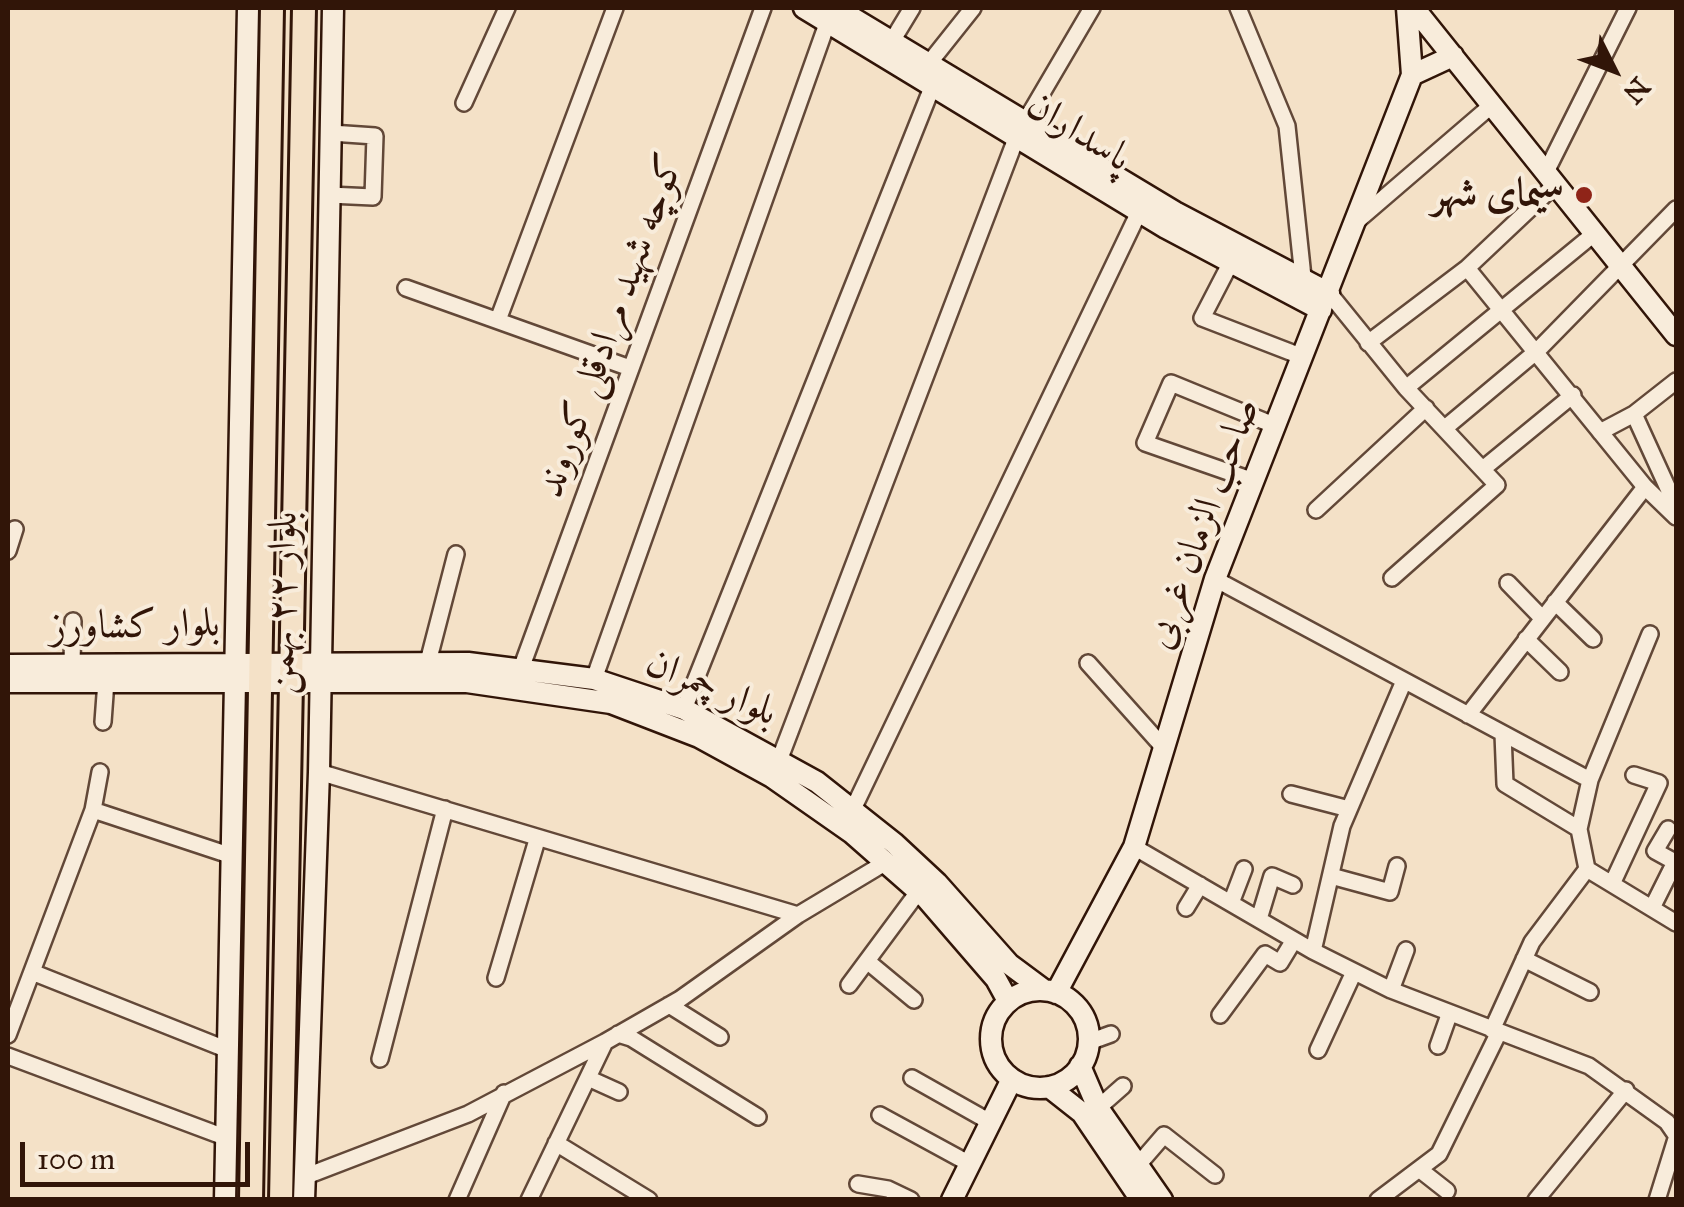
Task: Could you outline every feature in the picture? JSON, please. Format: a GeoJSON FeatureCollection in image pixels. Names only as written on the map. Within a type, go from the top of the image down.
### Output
{"type":"FeatureCollection","features":[{"type":"Feature","properties":{"kind":"main road","name":"بلوار ۲۲ بهمن"},"geometry":{"type":"LineString","coordinates":[[225,1200],[248,8]]}},
{"type":"Feature","properties":{"kind":"main road","name":"بلوار ۲۲ بهمن"},"geometry":{"type":"LineString","coordinates":[[251,1200],[272,8]]}},
{"type":"Feature","properties":{"kind":"main road","name":"بلوار ۲۲ بهمن"},"geometry":{"type":"LineString","coordinates":[[281,1200],[304,8]]}},
{"type":"Feature","properties":{"kind":"main road","name":"بلوار ۲۲ بهمن"},"geometry":{"type":"LineString","coordinates":[[304,1200],[319,772],[333,8]]}},
{"type":"Feature","properties":{"kind":"main road","name":"پاسداران"},"geometry":{"type":"LineString","coordinates":[[804,8],[832,14],[930,62],[1139,212],[1231,262],[1325,302]]}},
{"type":"Feature","properties":{"kind":"main road"},"geometry":{"type":"LineString","coordinates":[[1411,8],[1412,75],[1453,56]]}},
{"type":"Feature","properties":{"kind":"main road"},"geometry":{"type":"LineString","coordinates":[[1411,8],[1676,335]]}},
{"type":"Feature","properties":{"kind":"main road","name":"پاسداران"},"geometry":{"type":"LineString","coordinates":[[832,14],[933,86],[1302,277],[1325,302]]}},
{"type":"Feature","properties":{"kind":"main road","name":"صاحب الزمان غربی"},"geometry":{"type":"LineString","coordinates":[[1050,991],[1134,847],[1216,579],[1412,75]]}},
{"type":"Feature","properties":{"kind":"main road","name":"بلوار چمران"},"geometry":{"type":"LineString","coordinates":[[321,671],[428,662],[522,666],[594,679],[684,709],[780,758],[854,807],[937,883],[1008,964],[1050,991]]}},
{"type":"Feature","properties":{"kind":"main road","name":"بلوار کشاورز"},"geometry":{"type":"LineString","coordinates":[[8,665],[263,670]]}},
{"type":"Feature","properties":{"kind":"main road","name":"بلوار کشاورز"},"geometry":{"type":"LineString","coordinates":[[8,682],[106,681],[236,670]]}},
{"type":"Feature","properties":{"kind":"main road","name":"بلوار چمران"},"geometry":{"type":"LineString","coordinates":[[263,670],[467,682],[611,703],[699,737],[772,777],[852,833],[918,892],[996,978],[1008,1002]]}},
{"type":"Feature","properties":{"kind":"main road"},"geometry":{"type":"LineString","coordinates":[[1049,1087],[1080,1066],[1088,1042],[1077,1007],[1050,991],[1008,1002],[991,1035],[996,1060],[1012,1079],[1049,1087],[1082,1113],[1141,1200]]}},
{"type":"Feature","properties":{"kind":"main road"},"geometry":{"type":"LineString","coordinates":[[1080,1066],[1098,1108],[1162,1200]]}},
{"type":"Feature","properties":{"kind":"main road"},"geometry":{"type":"LineString","coordinates":[[952,1200],[1012,1079]]}},
{"type":"Feature","properties":{"kind":"street"},"geometry":{"type":"LineString","coordinates":[[464,103],[506,8]]}},
{"type":"Feature","properties":{"kind":"street"},"geometry":{"type":"LineString","coordinates":[[498,320],[615,8]]}},
{"type":"Feature","properties":{"kind":"street","name":"کوچه شهید مرادقلی کوروند"},"geometry":{"type":"LineString","coordinates":[[522,666],[763,8]]}},
{"type":"Feature","properties":{"kind":"street"},"geometry":{"type":"LineString","coordinates":[[892,41],[912,8]]}},
{"type":"Feature","properties":{"kind":"street"},"geometry":{"type":"LineString","coordinates":[[930,62],[973,8]]}},
{"type":"Feature","properties":{"kind":"street"},"geometry":{"type":"LineString","coordinates":[[780,758],[1021,129],[1092,8]]}},
{"type":"Feature","properties":{"kind":"street"},"geometry":{"type":"LineString","coordinates":[[1238,8],[1287,126],[1302,277]]}},
{"type":"Feature","properties":{"kind":"street"},"geometry":{"type":"LineString","coordinates":[[1368,343],[1467,268],[1551,178],[1628,8]]}},
{"type":"Feature","properties":{"kind":"street"},"geometry":{"type":"LineString","coordinates":[[594,679],[832,14]]}},
{"type":"Feature","properties":{"kind":"street"},"geometry":{"type":"LineString","coordinates":[[684,709],[933,86]]}},
{"type":"Feature","properties":{"kind":"street"},"geometry":{"type":"LineString","coordinates":[[1357,221],[1492,105]]}},
{"type":"Feature","properties":{"kind":"street"},"geometry":{"type":"LineString","coordinates":[[329,194],[373,197],[375,136],[330,133]]}},
{"type":"Feature","properties":{"kind":"street"},"geometry":{"type":"LineString","coordinates":[[1445,428],[1537,351],[1676,209]]}},
{"type":"Feature","properties":{"kind":"street"},"geometry":{"type":"LineString","coordinates":[[854,807],[1139,212]]}},
{"type":"Feature","properties":{"kind":"street"},"geometry":{"type":"LineString","coordinates":[[1406,388],[1595,233]]}},
{"type":"Feature","properties":{"kind":"street"},"geometry":{"type":"LineString","coordinates":[[1231,262],[1202,318],[1302,358]]}},
{"type":"Feature","properties":{"kind":"street"},"geometry":{"type":"LineString","coordinates":[[1467,268],[1644,487],[1676,517]]}},
{"type":"Feature","properties":{"kind":"street"},"geometry":{"type":"LineString","coordinates":[[406,288],[630,368]]}},
{"type":"Feature","properties":{"kind":"street"},"geometry":{"type":"LineString","coordinates":[[1325,302],[1368,343],[1496,485],[1392,578]]}},
{"type":"Feature","properties":{"kind":"street"},"geometry":{"type":"LineString","coordinates":[[1600,432],[1634,414],[1676,381]]}},
{"type":"Feature","properties":{"kind":"street"},"geometry":{"type":"LineString","coordinates":[[1254,481],[1145,443],[1171,383],[1276,426]]}},
{"type":"Feature","properties":{"kind":"street"},"geometry":{"type":"LineString","coordinates":[[1484,468],[1573,395]]}},
{"type":"Feature","properties":{"kind":"street"},"geometry":{"type":"LineString","coordinates":[[1316,510],[1426,408]]}},
{"type":"Feature","properties":{"kind":"street"},"geometry":{"type":"LineString","coordinates":[[1634,414],[1676,506]]}},
{"type":"Feature","properties":{"kind":"street"},"geometry":{"type":"LineString","coordinates":[[1468,714],[1644,487]]}},
{"type":"Feature","properties":{"kind":"street"},"geometry":{"type":"LineString","coordinates":[[8,550],[15,529]]}},
{"type":"Feature","properties":{"kind":"street"},"geometry":{"type":"LineString","coordinates":[[428,662],[456,554]]}},
{"type":"Feature","properties":{"kind":"street"},"geometry":{"type":"LineString","coordinates":[[1216,579],[1590,780]]}},
{"type":"Feature","properties":{"kind":"street"},"geometry":{"type":"LineString","coordinates":[[1508,583],[1542,618]]}},
{"type":"Feature","properties":{"kind":"street"},"geometry":{"type":"LineString","coordinates":[[1554,602],[1593,639]]}},
{"type":"Feature","properties":{"kind":"street"},"geometry":{"type":"LineString","coordinates":[[72,664],[73,621]]}},
{"type":"Feature","properties":{"kind":"street"},"geometry":{"type":"LineString","coordinates":[[1378,1200],[1439,1154],[1496,1031],[1524,959],[1587,869],[1579,829],[1590,780],[1650,634]]}},
{"type":"Feature","properties":{"kind":"street"},"geometry":{"type":"LineString","coordinates":[[1526,639],[1560,672]]}},
{"type":"Feature","properties":{"kind":"street"},"geometry":{"type":"LineString","coordinates":[[1088,664],[1164,748]]}},
{"type":"Feature","properties":{"kind":"street"},"geometry":{"type":"LineString","coordinates":[[103,722],[106,681]]}},
{"type":"Feature","properties":{"kind":"street"},"geometry":{"type":"LineString","coordinates":[[1313,951],[1350,809],[1404,681]]}},
{"type":"Feature","properties":{"kind":"street"},"geometry":{"type":"LineString","coordinates":[[1504,734],[1504,784],[1579,829]]}},
{"type":"Feature","properties":{"kind":"street"},"geometry":{"type":"LineString","coordinates":[[8,1035],[93,810],[100,772]]}},
{"type":"Feature","properties":{"kind":"street"},"geometry":{"type":"LineString","coordinates":[[319,772],[798,915]]}},
{"type":"Feature","properties":{"kind":"street"},"geometry":{"type":"LineString","coordinates":[[1612,884],[1659,783],[1634,775]]}},
{"type":"Feature","properties":{"kind":"street"},"geometry":{"type":"LineString","coordinates":[[1290,794],[1350,809]]}},
{"type":"Feature","properties":{"kind":"street"},"geometry":{"type":"LineString","coordinates":[[380,1059],[445,809]]}},
{"type":"Feature","properties":{"kind":"street"},"geometry":{"type":"LineString","coordinates":[[93,810],[232,856]]}},
{"type":"Feature","properties":{"kind":"street"},"geometry":{"type":"LineString","coordinates":[[1652,908],[1675,862],[1655,851],[1668,829]]}},
{"type":"Feature","properties":{"kind":"street"},"geometry":{"type":"LineString","coordinates":[[496,978],[537,840]]}},
{"type":"Feature","properties":{"kind":"street"},"geometry":{"type":"LineString","coordinates":[[1134,847],[1354,972],[1449,1015],[1589,1066],[1626,1090],[1676,1137],[1657,1200]]}},
{"type":"Feature","properties":{"kind":"street"},"geometry":{"type":"LineString","coordinates":[[304,1176],[468,1114],[611,1038],[670,1005],[798,915],[883,864]]}},
{"type":"Feature","properties":{"kind":"street"},"geometry":{"type":"LineString","coordinates":[[1330,876],[1390,892],[1397,866]]}},
{"type":"Feature","properties":{"kind":"street"},"geometry":{"type":"LineString","coordinates":[[1230,903],[1244,868]]}},
{"type":"Feature","properties":{"kind":"street"},"geometry":{"type":"LineString","coordinates":[[1587,869],[1676,922]]}},
{"type":"Feature","properties":{"kind":"street"},"geometry":{"type":"LineString","coordinates":[[1259,919],[1272,876],[1293,886]]}},
{"type":"Feature","properties":{"kind":"street"},"geometry":{"type":"LineString","coordinates":[[1186,908],[1200,885]]}},
{"type":"Feature","properties":{"kind":"street"},"geometry":{"type":"LineString","coordinates":[[849,985],[918,892]]}},
{"type":"Feature","properties":{"kind":"street"},"geometry":{"type":"LineString","coordinates":[[1220,1015],[1265,954],[1280,963],[1294,940]]}},
{"type":"Feature","properties":{"kind":"street"},"geometry":{"type":"LineString","coordinates":[[1391,990],[1406,950]]}},
{"type":"Feature","properties":{"kind":"street"},"geometry":{"type":"LineString","coordinates":[[1524,959],[1590,992]]}},
{"type":"Feature","properties":{"kind":"street"},"geometry":{"type":"LineString","coordinates":[[867,961],[914,1000]]}},
{"type":"Feature","properties":{"kind":"street"},"geometry":{"type":"LineString","coordinates":[[32,972],[228,1050]]}},
{"type":"Feature","properties":{"kind":"street"},"geometry":{"type":"LineString","coordinates":[[1318,1050],[1354,972]]}},
{"type":"Feature","properties":{"kind":"street"},"geometry":{"type":"LineString","coordinates":[[670,1005],[720,1038]]}},
{"type":"Feature","properties":{"kind":"street"},"geometry":{"type":"LineString","coordinates":[[1438,1046],[1449,1015]]}},
{"type":"Feature","properties":{"kind":"street"},"geometry":{"type":"LineString","coordinates":[[1088,1042],[1111,1034]]}},
{"type":"Feature","properties":{"kind":"street"},"geometry":{"type":"LineString","coordinates":[[529,1200],[611,1038]]}},
{"type":"Feature","properties":{"kind":"street"},"geometry":{"type":"LineString","coordinates":[[611,1038],[631,1038],[758,1117]]}},
{"type":"Feature","properties":{"kind":"street"},"geometry":{"type":"LineString","coordinates":[[8,1056],[226,1138]]}},
{"type":"Feature","properties":{"kind":"street"},"geometry":{"type":"LineString","coordinates":[[588,1078],[618,1092]]}},
{"type":"Feature","properties":{"kind":"street"},"geometry":{"type":"LineString","coordinates":[[912,1078],[990,1122]]}},
{"type":"Feature","properties":{"kind":"street"},"geometry":{"type":"LineString","coordinates":[[1098,1108],[1123,1086]]}},
{"type":"Feature","properties":{"kind":"street"},"geometry":{"type":"LineString","coordinates":[[1536,1200],[1626,1090]]}},
{"type":"Feature","properties":{"kind":"street"},"geometry":{"type":"LineString","coordinates":[[458,1200],[505,1091]]}},
{"type":"Feature","properties":{"kind":"street"},"geometry":{"type":"LineString","coordinates":[[880,1116],[970,1164]]}},
{"type":"Feature","properties":{"kind":"street"},"geometry":{"type":"LineString","coordinates":[[1138,1165],[1164,1135],[1215,1175]]}},
{"type":"Feature","properties":{"kind":"street"},"geometry":{"type":"LineString","coordinates":[[556,1143],[648,1200]]}},
{"type":"Feature","properties":{"kind":"street"},"geometry":{"type":"LineString","coordinates":[[1419,1169],[1447,1192]]}},
{"type":"Feature","properties":{"kind":"street"},"geometry":{"type":"LineString","coordinates":[[858,1184],[888,1189],[911,1200]]}},
{"type":"Feature","properties":{"kind":"place","name":"سیمای شهر"},"geometry":{"type":"Point","coordinates":[1584,195]}}]}
